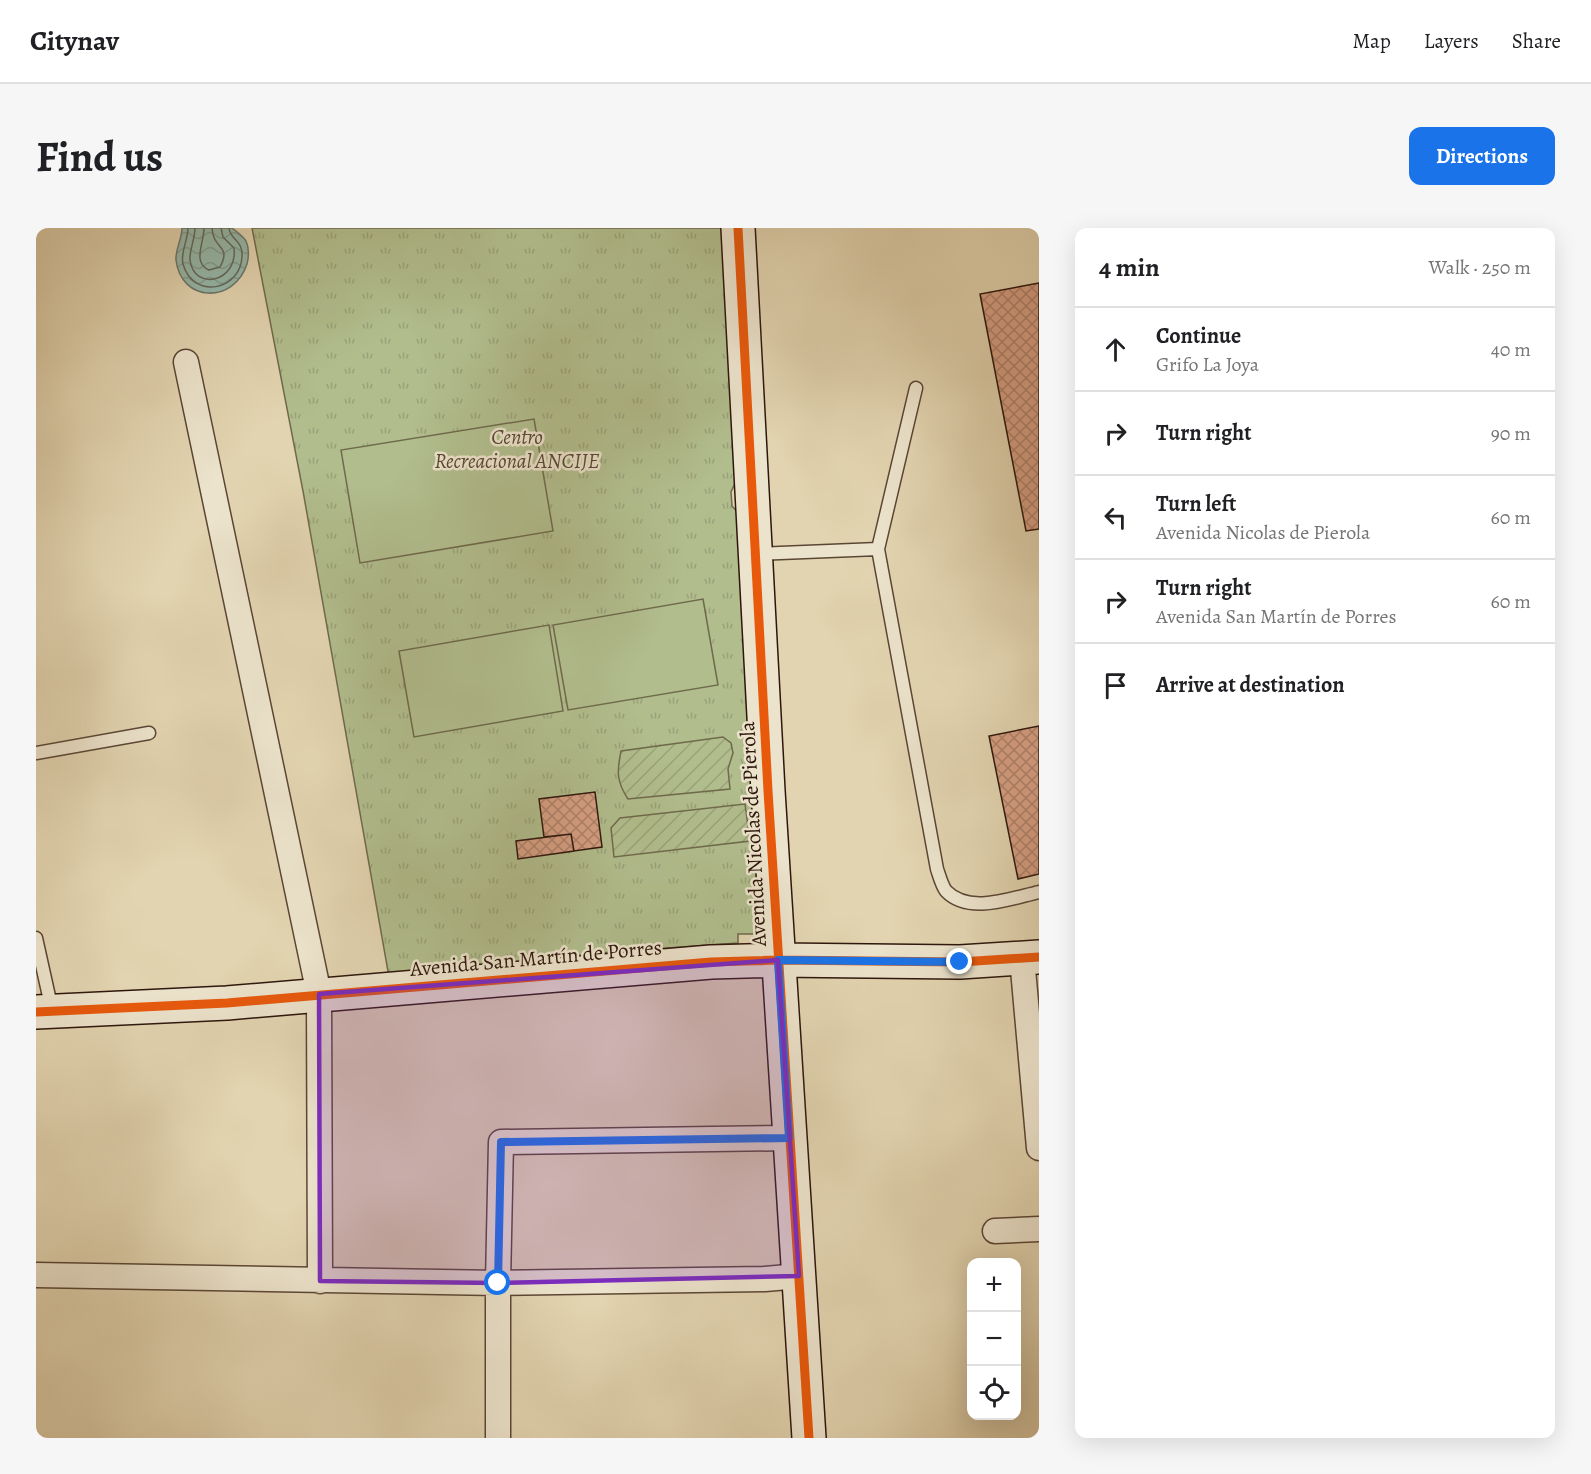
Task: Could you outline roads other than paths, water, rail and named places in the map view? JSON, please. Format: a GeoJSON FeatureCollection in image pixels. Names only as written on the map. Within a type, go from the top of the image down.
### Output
{"type":"FeatureCollection","features":[{"type":"Feature","properties":{"kind":"street","name":"Avenida Nicolas de Pierola"},"geometry":{"type":"LineString","coordinates":[[738,228],[778,960],[809,1438]]}},
{"type":"Feature","properties":{"kind":"street"},"geometry":{"type":"LineString","coordinates":[[186,362],[320,994],[320,1281]]}},
{"type":"Feature","properties":{"kind":"street"},"geometry":{"type":"LineString","coordinates":[[1030,957],[1039,1148]]}},
{"type":"Feature","properties":{"kind":"street","name":"Avenida San Martín de Porres"},"geometry":{"type":"LineString","coordinates":[[44,1012],[227,1003],[711,962],[778,960],[960,962],[1030,957]]}},
{"type":"Feature","properties":{"kind":"street"},"geometry":{"type":"LineString","coordinates":[[498,1438],[501,1142],[789,1138]]}},
{"type":"Feature","properties":{"kind":"street"},"geometry":{"type":"LineString","coordinates":[[995,1232],[1039,1229]]}},
{"type":"Feature","properties":{"kind":"street"},"geometry":{"type":"LineString","coordinates":[[36,1275],[498,1283],[765,1280],[799,1276]]}},
{"type":"Feature","properties":{"kind":"lane"},"geometry":{"type":"LineString","coordinates":[[916,388],[878,549],[937,869],[945,890],[960,900],[979,904],[1039,892]]}},
{"type":"Feature","properties":{"kind":"lane"},"geometry":{"type":"LineString","coordinates":[[755,554],[878,549]]}},
{"type":"Feature","properties":{"kind":"lane"},"geometry":{"type":"LineString","coordinates":[[36,753],[149,734]]}},
{"type":"Feature","properties":{"kind":"lane"},"geometry":{"type":"LineString","coordinates":[[36,938],[44,1012]]}},
{"type":"Feature","properties":{"kind":"water"},"geometry":{"type":"Polygon","coordinates":[[[182,228],[232,228],[246,241],[247,264],[240,277],[231,286],[220,292],[208,293],[197,291],[187,284],[180,274],[176,260],[182,228]]]}},
{"type":"Feature","properties":{"kind":"park label","name":"Centro Recreacional ANCIJE"},"geometry":{"type":"Point","coordinates":[517,449]}}]}
